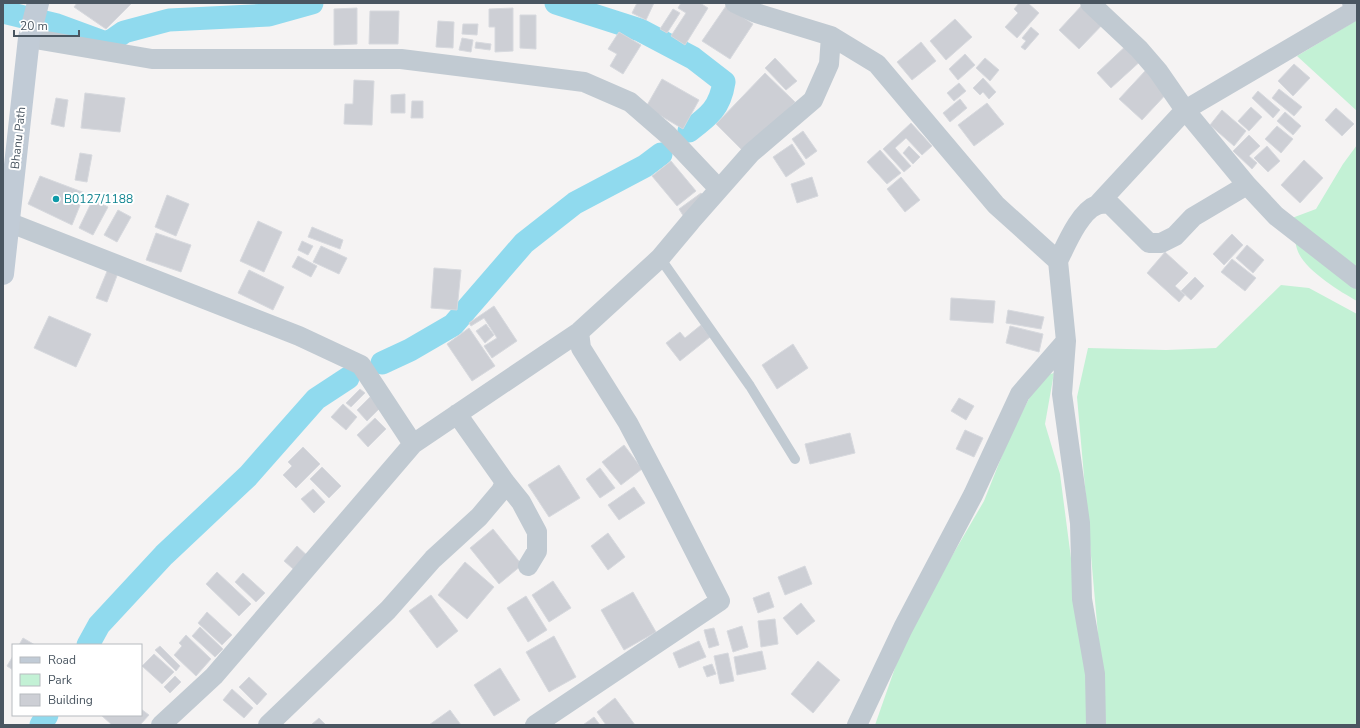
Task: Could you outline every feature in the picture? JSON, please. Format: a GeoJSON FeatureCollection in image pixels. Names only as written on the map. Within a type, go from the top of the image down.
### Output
{"type":"FeatureCollection","features":[{"type":"Feature","properties":{"kind":"street","name":"Bhanu Path"},"geometry":{"type":"LineString","coordinates":[[3,267],[29,35],[38,3]]}},
{"type":"Feature","properties":{"kind":"street"},"geometry":{"type":"LineString","coordinates":[[735,3],[756,13],[831,36],[877,64],[996,204],[1058,261]]}},
{"type":"Feature","properties":{"kind":"street"},"geometry":{"type":"LineString","coordinates":[[1090,3],[1139,49],[1158,71],[1185,110],[1276,216],[1357,279]]}},
{"type":"Feature","properties":{"kind":"street"},"geometry":{"type":"LineString","coordinates":[[1096,725],[1095,674],[1082,599],[1080,523],[1062,394],[1066,341],[1058,261],[1074,229],[1086,213],[1098,204],[1185,110],[1357,9],[1352,3]]}},
{"type":"Feature","properties":{"kind":"street"},"geometry":{"type":"LineString","coordinates":[[29,35],[152,59],[401,59],[584,82],[630,102],[668,134],[719,189]]}},
{"type":"Feature","properties":{"kind":"street"},"geometry":{"type":"LineString","coordinates":[[161,725],[214,676],[413,444],[579,332],[660,258],[752,153],[813,100],[829,64],[831,36]]}},
{"type":"Feature","properties":{"kind":"street"},"geometry":{"type":"LineString","coordinates":[[1098,204],[1110,204],[1149,243],[1161,243],[1175,236],[1193,217],[1247,184]]}},
{"type":"Feature","properties":{"kind":"street"},"geometry":{"type":"LineString","coordinates":[[8,222],[299,336],[361,365],[413,444]]}},
{"type":"Feature","properties":{"kind":"street"},"geometry":{"type":"LineString","coordinates":[[535,725],[720,601],[631,430],[581,348],[579,332]]}},
{"type":"Feature","properties":{"kind":"street"},"geometry":{"type":"LineString","coordinates":[[857,725],[903,628],[973,495],[1020,394],[1066,341]]}},
{"type":"Feature","properties":{"kind":"street"},"geometry":{"type":"LineString","coordinates":[[458,414],[505,482],[521,502],[537,532],[537,551],[528,566]]}},
{"type":"Feature","properties":{"kind":"street"},"geometry":{"type":"LineString","coordinates":[[268,725],[388,610],[433,559],[479,517],[501,491],[505,482]]}},
{"type":"Feature","properties":{"kind":"lane"},"geometry":{"type":"LineString","coordinates":[[660,258],[750,386],[795,459]]}},
{"type":"Feature","properties":{"kind":"green space"},"geometry":{"type":"Polygon","coordinates":[[[1357,20],[1357,111],[1297,56],[1357,20]]]}},
{"type":"Feature","properties":{"kind":"green space"},"geometry":{"type":"Polygon","coordinates":[[[1357,145],[1357,301],[1322,279],[1306,264],[1297,249],[1292,218],[1316,209],[1343,164],[1357,145]]]}},
{"type":"Feature","properties":{"kind":"green space"},"geometry":{"type":"Polygon","coordinates":[[[1281,285],[1309,288],[1357,314],[1357,725],[1106,725],[1077,397],[1088,348],[1166,350],[1216,348],[1281,285]]]}},
{"type":"Feature","properties":{"kind":"green space"},"geometry":{"type":"Polygon","coordinates":[[[1054,373],[1045,424],[1060,474],[1084,658],[1090,725],[875,725],[902,648],[935,585],[984,501],[1009,438],[1040,377],[1054,373]]]}},
{"type":"Feature","properties":{"kind":"building"},"geometry":{"type":"Polygon","coordinates":[[[77,3],[132,3],[106,29],[74,7],[77,3]]]}},
{"type":"Feature","properties":{"kind":"building"},"geometry":{"type":"Polygon","coordinates":[[[637,3],[654,3],[646,20],[632,13],[637,3]]]}},
{"type":"Feature","properties":{"kind":"building"},"geometry":{"type":"Polygon","coordinates":[[[681,3],[700,3],[708,8],[685,45],[671,36],[686,13],[678,8],[681,3]]]}},
{"type":"Feature","properties":{"kind":"building"},"geometry":{"type":"Polygon","coordinates":[[[1019,3],[1028,3],[1039,13],[1017,38],[1005,27],[1018,13],[1014,9],[1019,3]]]}},
{"type":"Feature","properties":{"kind":"building"},"geometry":{"type":"Polygon","coordinates":[[[1084,3],[1106,21],[1079,49],[1059,30],[1084,3]]]}},
{"type":"Feature","properties":{"kind":"building"},"geometry":{"type":"Polygon","coordinates":[[[726,6],[753,24],[730,59],[702,41],[726,6]]]}},
{"type":"Feature","properties":{"kind":"building"},"geometry":{"type":"Polygon","coordinates":[[[357,8],[357,44],[334,45],[334,9],[357,8]]]}},
{"type":"Feature","properties":{"kind":"building"},"geometry":{"type":"Polygon","coordinates":[[[513,8],[513,51],[495,52],[495,27],[489,27],[489,9],[513,8]]]}},
{"type":"Feature","properties":{"kind":"building"},"geometry":{"type":"Polygon","coordinates":[[[673,9],[680,13],[667,33],[660,29],[673,9]]]}},
{"type":"Feature","properties":{"kind":"building"},"geometry":{"type":"Polygon","coordinates":[[[370,11],[399,11],[398,44],[369,44],[370,11]]]}},
{"type":"Feature","properties":{"kind":"building"},"geometry":{"type":"Polygon","coordinates":[[[520,15],[536,15],[536,49],[520,48],[520,15]]]}},
{"type":"Feature","properties":{"kind":"building"},"geometry":{"type":"Polygon","coordinates":[[[955,19],[972,37],[946,60],[930,41],[955,19]]]}},
{"type":"Feature","properties":{"kind":"building"},"geometry":{"type":"Polygon","coordinates":[[[438,21],[454,22],[453,48],[436,47],[438,21]]]}},
{"type":"Feature","properties":{"kind":"building"},"geometry":{"type":"Polygon","coordinates":[[[463,24],[478,24],[477,35],[462,34],[463,24]]]}},
{"type":"Feature","properties":{"kind":"building"},"geometry":{"type":"Polygon","coordinates":[[[1031,27],[1039,34],[1025,50],[1021,47],[1026,41],[1022,38],[1031,27]]]}},
{"type":"Feature","properties":{"kind":"building"},"geometry":{"type":"Polygon","coordinates":[[[619,32],[641,45],[623,74],[610,66],[617,54],[608,49],[619,32]]]}},
{"type":"Feature","properties":{"kind":"building"},"geometry":{"type":"Polygon","coordinates":[[[462,38],[473,40],[471,52],[459,50],[462,38]]]}},
{"type":"Feature","properties":{"kind":"building"},"geometry":{"type":"Polygon","coordinates":[[[476,42],[491,44],[490,50],[475,48],[476,42]]]}},
{"type":"Feature","properties":{"kind":"building"},"geometry":{"type":"Polygon","coordinates":[[[921,42],[936,61],[912,80],[897,62],[921,42]]]}},
{"type":"Feature","properties":{"kind":"building"},"geometry":{"type":"Polygon","coordinates":[[[1129,43],[1144,58],[1111,88],[1097,73],[1129,43]]]}},
{"type":"Feature","properties":{"kind":"building"},"geometry":{"type":"Polygon","coordinates":[[[965,54],[975,65],[958,80],[949,69],[965,54]]]}},
{"type":"Feature","properties":{"kind":"building"},"geometry":{"type":"Polygon","coordinates":[[[775,58],[797,81],[786,90],[765,68],[775,58]]]}},
{"type":"Feature","properties":{"kind":"building"},"geometry":{"type":"Polygon","coordinates":[[[985,58],[999,70],[990,81],[976,68],[985,58]]]}},
{"type":"Feature","properties":{"kind":"building"},"geometry":{"type":"Polygon","coordinates":[[[1294,64],[1310,78],[1293,96],[1278,81],[1294,64]]]}},
{"type":"Feature","properties":{"kind":"building"},"geometry":{"type":"Polygon","coordinates":[[[1146,70],[1169,91],[1142,120],[1119,99],[1146,70]]]}},
{"type":"Feature","properties":{"kind":"building"},"geometry":{"type":"Polygon","coordinates":[[[765,73],[795,102],[745,153],[716,124],[765,73]]]}},
{"type":"Feature","properties":{"kind":"building"},"geometry":{"type":"Polygon","coordinates":[[[983,78],[996,92],[989,99],[983,92],[980,95],[973,88],[983,78]]]}},
{"type":"Feature","properties":{"kind":"building"},"geometry":{"type":"Polygon","coordinates":[[[662,79],[699,100],[683,129],[646,107],[662,79]]]}},
{"type":"Feature","properties":{"kind":"building"},"geometry":{"type":"Polygon","coordinates":[[[354,80],[374,81],[372,125],[344,124],[345,104],[353,104],[354,80]]]}},
{"type":"Feature","properties":{"kind":"building"},"geometry":{"type":"Polygon","coordinates":[[[959,83],[966,91],[954,101],[947,93],[959,83]]]}},
{"type":"Feature","properties":{"kind":"building"},"geometry":{"type":"Polygon","coordinates":[[[1279,89],[1302,107],[1294,116],[1272,98],[1279,89]]]}},
{"type":"Feature","properties":{"kind":"building"},"geometry":{"type":"Polygon","coordinates":[[[1258,91],[1280,110],[1273,118],[1252,98],[1258,91]]]}},
{"type":"Feature","properties":{"kind":"building"},"geometry":{"type":"Polygon","coordinates":[[[85,93],[125,98],[120,132],[81,128],[85,93]]]}},
{"type":"Feature","properties":{"kind":"building"},"geometry":{"type":"Polygon","coordinates":[[[405,94],[405,113],[391,113],[391,95],[405,94]]]}},
{"type":"Feature","properties":{"kind":"building"},"geometry":{"type":"Polygon","coordinates":[[[56,98],[68,100],[64,127],[51,124],[56,98]]]}},
{"type":"Feature","properties":{"kind":"building"},"geometry":{"type":"Polygon","coordinates":[[[960,99],[967,108],[950,122],[943,113],[960,99]]]}},
{"type":"Feature","properties":{"kind":"building"},"geometry":{"type":"Polygon","coordinates":[[[412,101],[423,101],[423,118],[411,118],[412,101]]]}},
{"type":"Feature","properties":{"kind":"building"},"geometry":{"type":"Polygon","coordinates":[[[987,103],[1004,124],[974,146],[958,125],[987,103]]]}},
{"type":"Feature","properties":{"kind":"building"},"geometry":{"type":"Polygon","coordinates":[[[1251,107],[1262,117],[1249,131],[1238,121],[1251,107]]]}},
{"type":"Feature","properties":{"kind":"building"},"geometry":{"type":"Polygon","coordinates":[[[1336,108],[1354,124],[1342,136],[1325,120],[1336,108]]]}},
{"type":"Feature","properties":{"kind":"building"},"geometry":{"type":"Polygon","coordinates":[[[1222,110],[1246,131],[1234,146],[1210,125],[1222,110]]]}},
{"type":"Feature","properties":{"kind":"building"},"geometry":{"type":"Polygon","coordinates":[[[1285,112],[1301,126],[1293,135],[1277,121],[1285,112]]]}},
{"type":"Feature","properties":{"kind":"building"},"geometry":{"type":"Polygon","coordinates":[[[911,123],[932,146],[922,155],[906,138],[895,148],[911,166],[904,172],[883,149],[911,123]]]}},
{"type":"Feature","properties":{"kind":"building"},"geometry":{"type":"Polygon","coordinates":[[[1277,126],[1293,139],[1281,153],[1265,139],[1277,126]]]}},
{"type":"Feature","properties":{"kind":"building"},"geometry":{"type":"Polygon","coordinates":[[[803,131],[817,151],[806,159],[792,139],[803,131]]]}},
{"type":"Feature","properties":{"kind":"building"},"geometry":{"type":"Polygon","coordinates":[[[1249,135],[1260,146],[1249,156],[1257,163],[1252,169],[1233,151],[1249,135]]]}},
{"type":"Feature","properties":{"kind":"building"},"geometry":{"type":"Polygon","coordinates":[[[792,144],[805,164],[786,177],[773,157],[792,144]]]}},
{"type":"Feature","properties":{"kind":"building"},"geometry":{"type":"Polygon","coordinates":[[[909,146],[920,157],[913,164],[903,153],[909,146]]]}},
{"type":"Feature","properties":{"kind":"building"},"geometry":{"type":"Polygon","coordinates":[[[1267,146],[1280,161],[1268,172],[1254,158],[1267,146]]]}},
{"type":"Feature","properties":{"kind":"building"},"geometry":{"type":"Polygon","coordinates":[[[880,150],[901,173],[887,184],[867,162],[880,150]]]}},
{"type":"Feature","properties":{"kind":"building"},"geometry":{"type":"Polygon","coordinates":[[[80,153],[92,155],[87,182],[75,180],[80,153]]]}},
{"type":"Feature","properties":{"kind":"building"},"geometry":{"type":"Polygon","coordinates":[[[1304,160],[1323,178],[1300,203],[1281,185],[1304,160]]]}},
{"type":"Feature","properties":{"kind":"building"},"geometry":{"type":"Polygon","coordinates":[[[671,161],[696,191],[677,206],[652,176],[671,161]]]}},
{"type":"Feature","properties":{"kind":"building","name":"B0127/1188"},"geometry":{"type":"Polygon","coordinates":[[[40,176],[85,193],[72,225],[28,204],[40,176]]]}},
{"type":"Feature","properties":{"kind":"building"},"geometry":{"type":"Polygon","coordinates":[[[812,177],[818,196],[797,203],[791,184],[812,177]]]}},
{"type":"Feature","properties":{"kind":"building"},"geometry":{"type":"Polygon","coordinates":[[[901,177],[920,200],[905,212],[887,189],[901,177]]]}},
{"type":"Feature","properties":{"kind":"building"},"geometry":{"type":"Polygon","coordinates":[[[701,193],[707,200],[684,217],[679,209],[701,193]]]}},
{"type":"Feature","properties":{"kind":"building"},"geometry":{"type":"Polygon","coordinates":[[[167,195],[189,204],[176,236],[155,227],[167,195]]]}},
{"type":"Feature","properties":{"kind":"building"},"geometry":{"type":"Polygon","coordinates":[[[93,199],[108,207],[93,235],[79,228],[93,199]]]}},
{"type":"Feature","properties":{"kind":"building"},"geometry":{"type":"Polygon","coordinates":[[[118,210],[131,217],[117,242],[104,235],[118,210]]]}},
{"type":"Feature","properties":{"kind":"building"},"geometry":{"type":"Polygon","coordinates":[[[258,221],[282,232],[264,272],[240,261],[258,221]]]}},
{"type":"Feature","properties":{"kind":"building"},"geometry":{"type":"Polygon","coordinates":[[[312,227],[343,240],[340,249],[308,237],[312,227]]]}},
{"type":"Feature","properties":{"kind":"building"},"geometry":{"type":"Polygon","coordinates":[[[156,233],[191,245],[181,272],[146,260],[156,233]]]}},
{"type":"Feature","properties":{"kind":"building"},"geometry":{"type":"Polygon","coordinates":[[[1232,234],[1243,245],[1224,265],[1213,254],[1232,234]]]}},
{"type":"Feature","properties":{"kind":"building"},"geometry":{"type":"Polygon","coordinates":[[[302,241],[313,246],[308,255],[298,250],[302,241]]]}},
{"type":"Feature","properties":{"kind":"building"},"geometry":{"type":"Polygon","coordinates":[[[1247,245],[1264,260],[1253,273],[1236,258],[1247,245]]]}},
{"type":"Feature","properties":{"kind":"building"},"geometry":{"type":"Polygon","coordinates":[[[321,246],[347,258],[339,274],[313,262],[321,246]]]}},
{"type":"Feature","properties":{"kind":"building"},"geometry":{"type":"Polygon","coordinates":[[[1165,252],[1188,273],[1175,286],[1185,295],[1179,302],[1147,273],[1165,252]]]}},
{"type":"Feature","properties":{"kind":"building"},"geometry":{"type":"Polygon","coordinates":[[[298,256],[317,266],[311,277],[292,267],[298,256]]]}},
{"type":"Feature","properties":{"kind":"building"},"geometry":{"type":"Polygon","coordinates":[[[1232,259],[1256,278],[1245,291],[1221,272],[1232,259]]]}},
{"type":"Feature","properties":{"kind":"building"},"geometry":{"type":"Polygon","coordinates":[[[434,268],[461,270],[457,310],[431,308],[434,268]]]}},
{"type":"Feature","properties":{"kind":"building"},"geometry":{"type":"Polygon","coordinates":[[[108,269],[118,273],[107,302],[96,298],[108,269]]]}},
{"type":"Feature","properties":{"kind":"building"},"geometry":{"type":"Polygon","coordinates":[[[249,270],[284,287],[273,310],[238,293],[249,270]]]}},
{"type":"Feature","properties":{"kind":"building"},"geometry":{"type":"Polygon","coordinates":[[[1195,277],[1204,286],[1191,300],[1181,291],[1195,277]]]}},
{"type":"Feature","properties":{"kind":"building"},"geometry":{"type":"Polygon","coordinates":[[[951,298],[995,301],[993,323],[950,320],[951,298]]]}},
{"type":"Feature","properties":{"kind":"building"},"geometry":{"type":"Polygon","coordinates":[[[494,306],[517,341],[492,358],[484,346],[497,338],[484,318],[471,326],[469,323],[494,306]]]}},
{"type":"Feature","properties":{"kind":"building"},"geometry":{"type":"Polygon","coordinates":[[[1008,310],[1044,317],[1041,329],[1006,323],[1008,310]]]}},
{"type":"Feature","properties":{"kind":"building"},"geometry":{"type":"Polygon","coordinates":[[[49,316],[91,334],[76,367],[34,348],[49,316]]]}},
{"type":"Feature","properties":{"kind":"building"},"geometry":{"type":"Polygon","coordinates":[[[486,324],[494,335],[485,343],[476,331],[486,324]]]}},
{"type":"Feature","properties":{"kind":"building"},"geometry":{"type":"Polygon","coordinates":[[[701,325],[710,337],[680,361],[666,343],[680,332],[685,338],[701,325]]]}},
{"type":"Feature","properties":{"kind":"building"},"geometry":{"type":"Polygon","coordinates":[[[1010,326],[1043,334],[1039,352],[1006,343],[1010,326]]]}},
{"type":"Feature","properties":{"kind":"building"},"geometry":{"type":"Polygon","coordinates":[[[469,328],[495,366],[472,381],[447,344],[469,328]]]}},
{"type":"Feature","properties":{"kind":"building"},"geometry":{"type":"Polygon","coordinates":[[[793,344],[808,368],[777,389],[762,365],[793,344]]]}},
{"type":"Feature","properties":{"kind":"building"},"geometry":{"type":"Polygon","coordinates":[[[360,389],[365,393],[351,407],[346,403],[360,389]]]}},
{"type":"Feature","properties":{"kind":"building"},"geometry":{"type":"Polygon","coordinates":[[[370,397],[380,408],[367,421],[357,410],[370,397]]]}},
{"type":"Feature","properties":{"kind":"building"},"geometry":{"type":"Polygon","coordinates":[[[959,398],[974,406],[966,420],[951,411],[959,398]]]}},
{"type":"Feature","properties":{"kind":"building"},"geometry":{"type":"Polygon","coordinates":[[[343,404],[357,417],[346,430],[331,417],[343,404]]]}},
{"type":"Feature","properties":{"kind":"building"},"geometry":{"type":"Polygon","coordinates":[[[375,418],[386,429],[368,447],[357,435],[375,418]]]}},
{"type":"Feature","properties":{"kind":"building"},"geometry":{"type":"Polygon","coordinates":[[[965,430],[983,438],[974,457],[956,449],[965,430]]]}},
{"type":"Feature","properties":{"kind":"building"},"geometry":{"type":"Polygon","coordinates":[[[850,433],[855,453],[810,464],[805,444],[850,433]]]}},
{"type":"Feature","properties":{"kind":"building"},"geometry":{"type":"Polygon","coordinates":[[[624,445],[642,469],[621,485],[602,462],[624,445]]]}},
{"type":"Feature","properties":{"kind":"building"},"geometry":{"type":"Polygon","coordinates":[[[303,447],[320,464],[296,488],[283,475],[292,466],[288,462],[303,447]]]}},
{"type":"Feature","properties":{"kind":"building"},"geometry":{"type":"Polygon","coordinates":[[[559,465],[580,498],[549,517],[528,485],[559,465]]]}},
{"type":"Feature","properties":{"kind":"building"},"geometry":{"type":"Polygon","coordinates":[[[322,467],[341,486],[329,498],[310,479],[322,467]]]}},
{"type":"Feature","properties":{"kind":"building"},"geometry":{"type":"Polygon","coordinates":[[[600,468],[615,488],[600,498],[586,479],[600,468]]]}},
{"type":"Feature","properties":{"kind":"building"},"geometry":{"type":"Polygon","coordinates":[[[634,487],[645,503],[619,520],[608,505],[634,487]]]}},
{"type":"Feature","properties":{"kind":"building"},"geometry":{"type":"Polygon","coordinates":[[[313,489],[325,502],[314,513],[301,499],[313,489]]]}},
{"type":"Feature","properties":{"kind":"building"},"geometry":{"type":"Polygon","coordinates":[[[493,529],[522,565],[499,584],[470,548],[493,529]]]}},
{"type":"Feature","properties":{"kind":"building"},"geometry":{"type":"Polygon","coordinates":[[[608,533],[625,557],[608,570],[591,546],[608,533]]]}},
{"type":"Feature","properties":{"kind":"building"},"geometry":{"type":"Polygon","coordinates":[[[297,546],[312,560],[299,574],[284,561],[297,546]]]}},
{"type":"Feature","properties":{"kind":"building"},"geometry":{"type":"Polygon","coordinates":[[[465,562],[494,587],[467,619],[438,595],[465,562]]]}},
{"type":"Feature","properties":{"kind":"building"},"geometry":{"type":"Polygon","coordinates":[[[805,566],[812,584],[785,595],[778,577],[805,566]]]}},
{"type":"Feature","properties":{"kind":"building"},"geometry":{"type":"Polygon","coordinates":[[[217,572],[251,604],[239,616],[206,584],[217,572]]]}},
{"type":"Feature","properties":{"kind":"building"},"geometry":{"type":"Polygon","coordinates":[[[243,573],[265,593],[256,602],[235,582],[243,573]]]}},
{"type":"Feature","properties":{"kind":"building"},"geometry":{"type":"Polygon","coordinates":[[[553,581],[571,608],[549,622],[532,595],[553,581]]]}},
{"type":"Feature","properties":{"kind":"building"},"geometry":{"type":"Polygon","coordinates":[[[633,592],[656,632],[624,650],[601,610],[633,592]]]}},
{"type":"Feature","properties":{"kind":"building"},"geometry":{"type":"Polygon","coordinates":[[[769,592],[774,607],[758,613],[753,598],[769,592]]]}},
{"type":"Feature","properties":{"kind":"building"},"geometry":{"type":"Polygon","coordinates":[[[431,595],[458,631],[437,648],[409,611],[431,595]]]}},
{"type":"Feature","properties":{"kind":"building"},"geometry":{"type":"Polygon","coordinates":[[[526,596],[547,630],[528,642],[507,608],[526,596]]]}},
{"type":"Feature","properties":{"kind":"building"},"geometry":{"type":"Polygon","coordinates":[[[801,603],[815,621],[797,635],[783,618],[801,603]]]}},
{"type":"Feature","properties":{"kind":"building"},"geometry":{"type":"Polygon","coordinates":[[[207,612],[232,635],[222,645],[198,623],[207,612]]]}},
{"type":"Feature","properties":{"kind":"building"},"geometry":{"type":"Polygon","coordinates":[[[775,619],[778,644],[761,647],[758,621],[775,619]]]}},
{"type":"Feature","properties":{"kind":"building"},"geometry":{"type":"Polygon","coordinates":[[[742,626],[748,647],[733,652],[727,631],[742,626]]]}},
{"type":"Feature","properties":{"kind":"building"},"geometry":{"type":"Polygon","coordinates":[[[200,627],[223,649],[215,657],[192,636],[200,627]]]}},
{"type":"Feature","properties":{"kind":"building"},"geometry":{"type":"Polygon","coordinates":[[[714,628],[719,645],[709,648],[704,630],[714,628]]]}},
{"type":"Feature","properties":{"kind":"building"},"geometry":{"type":"Polygon","coordinates":[[[186,635],[211,659],[196,676],[174,655],[182,646],[179,643],[186,635]]]}},
{"type":"Feature","properties":{"kind":"building"},"geometry":{"type":"Polygon","coordinates":[[[554,636],[576,677],[549,692],[526,652],[554,636]]]}},
{"type":"Feature","properties":{"kind":"building"},"geometry":{"type":"Polygon","coordinates":[[[23,638],[33,644],[20,644],[23,638]]]}},
{"type":"Feature","properties":{"kind":"building"},"geometry":{"type":"Polygon","coordinates":[[[699,641],[706,657],[679,668],[673,653],[699,641]]]}},
{"type":"Feature","properties":{"kind":"building"},"geometry":{"type":"Polygon","coordinates":[[[160,646],[180,666],[176,671],[155,650],[160,646]]]}},
{"type":"Feature","properties":{"kind":"building"},"geometry":{"type":"Polygon","coordinates":[[[762,651],[766,669],[737,675],[734,657],[762,651]]]}},
{"type":"Feature","properties":{"kind":"building"},"geometry":{"type":"Polygon","coordinates":[[[728,653],[734,681],[720,684],[714,656],[728,653]]]}},
{"type":"Feature","properties":{"kind":"building"},"geometry":{"type":"Polygon","coordinates":[[[154,654],[174,672],[162,684],[142,666],[154,654]]]}},
{"type":"Feature","properties":{"kind":"building"},"geometry":{"type":"Polygon","coordinates":[[[12,658],[12,669],[7,666],[12,658]]]}},
{"type":"Feature","properties":{"kind":"building"},"geometry":{"type":"Polygon","coordinates":[[[818,661],[840,680],[813,713],[791,694],[818,661]]]}},
{"type":"Feature","properties":{"kind":"building"},"geometry":{"type":"Polygon","coordinates":[[[712,664],[716,674],[707,677],[703,667],[712,664]]]}},
{"type":"Feature","properties":{"kind":"building"},"geometry":{"type":"Polygon","coordinates":[[[500,668],[520,700],[494,716],[474,685],[500,668]]]}},
{"type":"Feature","properties":{"kind":"building"},"geometry":{"type":"Polygon","coordinates":[[[175,676],[181,682],[170,693],[164,687],[175,676]]]}},
{"type":"Feature","properties":{"kind":"building"},"geometry":{"type":"Polygon","coordinates":[[[249,677],[267,694],[257,705],[239,687],[249,677]]]}},
{"type":"Feature","properties":{"kind":"building"},"geometry":{"type":"Polygon","coordinates":[[[232,689],[253,708],[244,718],[223,700],[232,689]]]}},
{"type":"Feature","properties":{"kind":"building"},"geometry":{"type":"Polygon","coordinates":[[[615,698],[635,725],[606,725],[597,712],[615,698]]]}},
{"type":"Feature","properties":{"kind":"building"},"geometry":{"type":"Polygon","coordinates":[[[142,710],[149,715],[140,725],[112,725],[102,716],[142,716],[142,710]]]}},
{"type":"Feature","properties":{"kind":"building"},"geometry":{"type":"Polygon","coordinates":[[[450,710],[461,725],[429,725],[450,710]]]}},
{"type":"Feature","properties":{"kind":"building"},"geometry":{"type":"Polygon","coordinates":[[[594,717],[600,725],[583,725],[594,717]]]}},
{"type":"Feature","properties":{"kind":"building"},"geometry":{"type":"Polygon","coordinates":[[[319,718],[326,725],[311,725],[319,718]]]}},
{"type":"Feature","properties":{"kind":"waterway"},"geometry":{"type":"LineString","coordinates":[[3,12],[57,25],[106,43],[124,32],[169,20],[269,15],[312,3]]}},
{"type":"Feature","properties":{"kind":"waterway"},"geometry":{"type":"LineString","coordinates":[[556,3],[640,30],[693,58],[724,82],[720,99],[712,111],[689,131]]}},
{"type":"Feature","properties":{"kind":"waterway"},"geometry":{"type":"LineString","coordinates":[[382,363],[410,350],[453,325],[524,243],[575,203],[645,166],[661,154]]}},
{"type":"Feature","properties":{"kind":"waterway"},"geometry":{"type":"LineString","coordinates":[[89,644],[99,625],[164,555],[248,476],[316,399],[348,378]]}},
{"type":"Feature","properties":{"kind":"waterway"},"geometry":{"type":"LineString","coordinates":[[41,725],[46,716]]}},
{"type":"Feature","properties":{"kind":"place","name":"B0127/1188"},"geometry":{"type":"Point","coordinates":[56,199]}}]}
